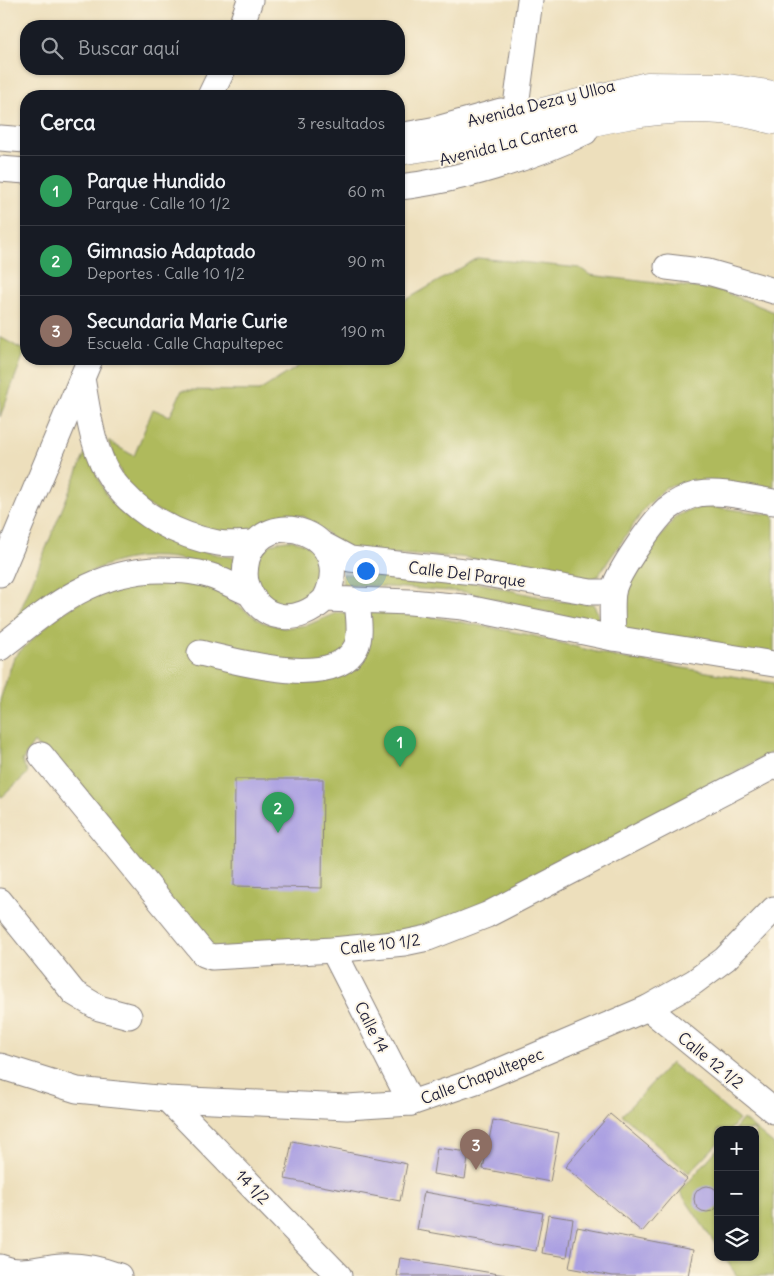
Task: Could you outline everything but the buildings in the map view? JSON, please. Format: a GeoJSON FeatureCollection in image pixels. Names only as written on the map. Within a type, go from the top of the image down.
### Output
{"type":"FeatureCollection","features":[{"type":"Feature","properties":{"kind":"main road","name":"Avenida Deza y Ulloa"},"geometry":{"type":"LineString","coordinates":[[647,86],[721,87],[774,95]]}},
{"type":"Feature","properties":{"kind":"main road","name":"Avenida La Cantera"},"geometry":{"type":"LineString","coordinates":[[405,150],[438,145],[534,114],[647,86]]}},
{"type":"Feature","properties":{"kind":"main road","name":"Avenida Deza y Ulloa"},"geometry":{"type":"LineString","coordinates":[[616,116],[672,109],[722,110],[774,120]]}},
{"type":"Feature","properties":{"kind":"main road","name":"Avenida La Cantera"},"geometry":{"type":"LineString","coordinates":[[405,168],[443,160],[616,116]]}},
{"type":"Feature","properties":{"kind":"street"},"geometry":{"type":"LineString","coordinates":[[243,20],[250,0]]}},
{"type":"Feature","properties":{"kind":"street"},"geometry":{"type":"LineString","coordinates":[[516,106],[530,0]]}},
{"type":"Feature","properties":{"kind":"street"},"geometry":{"type":"LineString","coordinates":[[213,90],[220,75]]}},
{"type":"Feature","properties":{"kind":"street","name":"Avenida Deza y Ulloa"},"geometry":{"type":"LineString","coordinates":[[405,135],[446,127],[516,106],[622,82],[647,86]]}},
{"type":"Feature","properties":{"kind":"street","name":"Avenida Deza y Ulloa"},"geometry":{"type":"LineString","coordinates":[[405,186],[440,179],[524,156],[566,141],[616,116]]}},
{"type":"Feature","properties":{"kind":"street"},"geometry":{"type":"LineString","coordinates":[[0,138],[20,140]]}},
{"type":"Feature","properties":{"kind":"street"},"geometry":{"type":"LineString","coordinates":[[0,169],[20,171]]}},
{"type":"Feature","properties":{"kind":"street"},"geometry":{"type":"LineString","coordinates":[[667,267],[708,272],[774,291]]}},
{"type":"Feature","properties":{"kind":"street"},"geometry":{"type":"LineString","coordinates":[[0,574],[86,368]]}},
{"type":"Feature","properties":{"kind":"street","name":"Calle Del Parque"},"geometry":{"type":"LineString","coordinates":[[86,368],[91,426],[100,454],[112,480],[140,510],[187,536],[219,543],[256,543],[268,534],[283,529],[298,529],[313,535],[324,545],[350,559],[474,572],[591,592],[613,592]]}},
{"type":"Feature","properties":{"kind":"street"},"geometry":{"type":"LineString","coordinates":[[613,638],[613,592],[617,580],[656,520],[682,499],[700,494],[717,494],[774,502]]}},
{"type":"Feature","properties":{"kind":"street"},"geometry":{"type":"LineString","coordinates":[[256,543],[249,554],[245,567],[245,580],[249,593],[258,605],[271,614],[286,617],[301,616],[315,609],[325,599],[332,586],[334,572],[331,558],[324,545]]}},
{"type":"Feature","properties":{"kind":"street"},"geometry":{"type":"LineString","coordinates":[[0,648],[52,608],[88,585],[109,577],[143,570],[181,570],[213,577],[249,593]]}},
{"type":"Feature","properties":{"kind":"street","name":"Calle Del Parque"},"geometry":{"type":"LineString","coordinates":[[325,599],[410,602],[463,607],[613,638],[774,664]]}},
{"type":"Feature","properties":{"kind":"street"},"geometry":{"type":"LineString","coordinates":[[200,653],[269,668],[299,670],[335,666],[348,659],[357,646],[359,631],[357,601]]}},
{"type":"Feature","properties":{"kind":"street","name":"Calle 10 1/2"},"geometry":{"type":"LineString","coordinates":[[41,756],[204,954],[212,957],[333,950],[404,943],[428,938],[487,915],[774,766]]}},
{"type":"Feature","properties":{"kind":"street"},"geometry":{"type":"LineString","coordinates":[[0,901],[74,993],[99,1008],[129,1016]]}},
{"type":"Feature","properties":{"kind":"street","name":"Calle Chapultepec"},"geometry":{"type":"LineString","coordinates":[[0,1066],[77,1090],[167,1099],[347,1107],[411,1103],[476,1081],[648,1008],[694,982],[771,918]]}},
{"type":"Feature","properties":{"kind":"street","name":"Calle 14"},"geometry":{"type":"LineString","coordinates":[[333,950],[411,1103]]}},
{"type":"Feature","properties":{"kind":"street","name":"Calle 12 1/2"},"geometry":{"type":"LineString","coordinates":[[648,1008],[774,1111]]}},
{"type":"Feature","properties":{"kind":"street","name":"14 1/2"},"geometry":{"type":"LineString","coordinates":[[167,1099],[340,1276]]}},
{"type":"Feature","properties":{"kind":"street"},"geometry":{"type":"LineString","coordinates":[[0,1267],[11,1272],[62,1266],[97,1268],[119,1276]]}},
{"type":"Feature","properties":{"kind":"green space"},"geometry":{"type":"Polygon","coordinates":[[[478,258],[580,268],[590,275],[722,291],[774,312],[774,492],[690,482],[666,487],[645,508],[598,576],[586,582],[569,584],[494,562],[460,557],[344,552],[327,533],[303,516],[288,514],[242,533],[217,534],[181,523],[144,503],[123,478],[108,441],[134,456],[153,409],[170,416],[182,390],[259,391],[300,365],[405,365],[405,301],[478,258]]]}},
{"type":"Feature","properties":{"kind":"green space"},"geometry":{"type":"Polygon","coordinates":[[[0,337],[20,348],[20,364],[0,417],[0,337]]]}},
{"type":"Feature","properties":{"kind":"green space"},"geometry":{"type":"Polygon","coordinates":[[[88,446],[101,484],[114,505],[125,515],[139,525],[172,541],[208,552],[239,558],[237,574],[174,558],[150,557],[128,559],[107,565],[67,585],[49,597],[14,626],[88,446]]]}},
{"type":"Feature","properties":{"kind":"green space"},"geometry":{"type":"Polygon","coordinates":[[[707,506],[774,515],[774,658],[632,639],[621,626],[620,593],[675,517],[689,510],[707,506]]]}},
{"type":"Feature","properties":{"kind":"green space"},"geometry":{"type":"Polygon","coordinates":[[[288,540],[300,543],[311,550],[318,561],[321,573],[318,585],[311,596],[300,603],[288,606],[276,603],[265,596],[258,585],[255,573],[258,561],[265,550],[276,543],[288,540]]]}},
{"type":"Feature","properties":{"kind":"green space"},"geometry":{"type":"Polygon","coordinates":[[[343,574],[466,580],[557,601],[593,604],[598,613],[598,621],[590,623],[465,592],[342,584],[343,574]]]}},
{"type":"Feature","properties":{"kind":"green space"},"geometry":{"type":"Polygon","coordinates":[[[141,580],[181,582],[213,588],[262,622],[284,628],[308,625],[336,613],[373,611],[413,613],[530,635],[616,657],[774,683],[774,751],[479,913],[423,937],[209,953],[34,742],[22,761],[28,773],[2,797],[0,796],[0,700],[14,657],[54,619],[96,592],[141,580]]]}},
{"type":"Feature","properties":{"kind":"green space"},"geometry":{"type":"Polygon","coordinates":[[[671,1063],[739,1120],[734,1126],[714,1126],[714,1147],[689,1173],[622,1115],[671,1063]]]}},
{"type":"Feature","properties":{"kind":"green space"},"geometry":{"type":"Polygon","coordinates":[[[743,1119],[751,1126],[737,1126],[743,1119]]]}},
{"type":"Feature","properties":{"kind":"green space"},"geometry":{"type":"Polygon","coordinates":[[[759,1132],[774,1145],[774,1276],[737,1276],[727,1261],[759,1261],[759,1132]]]}},
{"type":"Feature","properties":{"kind":"green space"},"geometry":{"type":"Polygon","coordinates":[[[714,1153],[714,1242],[680,1192],[714,1153]]]}},
{"type":"Feature","properties":{"kind":"place","name":"Parque Hundido"},"geometry":{"type":"Point","coordinates":[400,767]}},
{"type":"Feature","properties":{"kind":"place","name":"Gimnasio Adaptado"},"geometry":{"type":"Point","coordinates":[278,833]}},
{"type":"Feature","properties":{"kind":"place","name":"Secundaria Marie Curie"},"geometry":{"type":"Point","coordinates":[476,1170]}}]}
